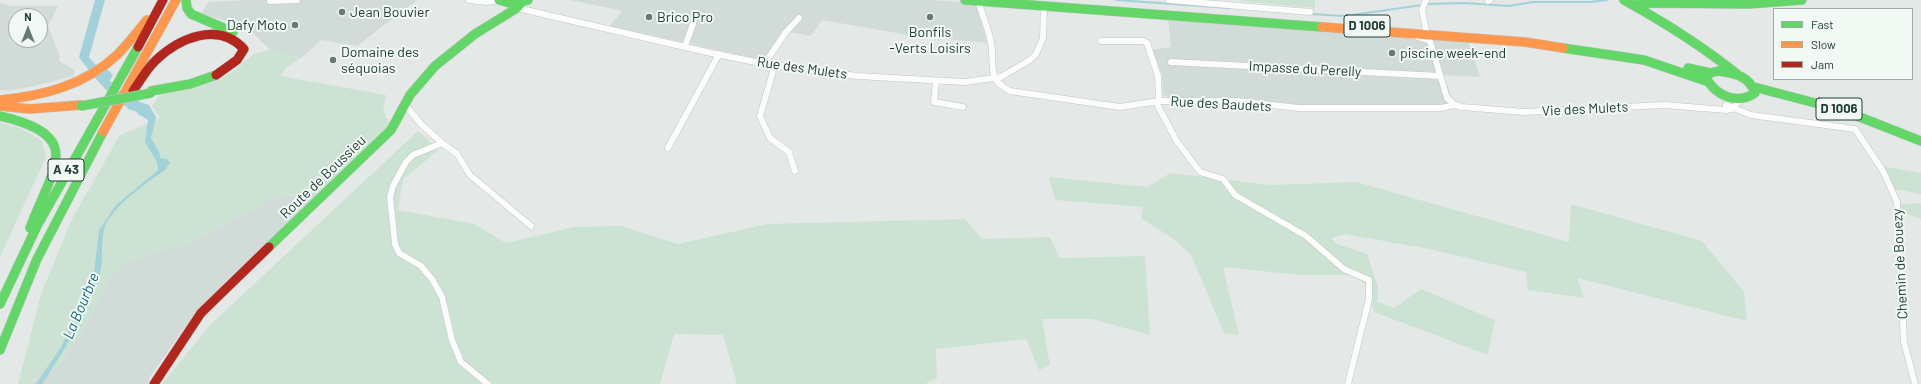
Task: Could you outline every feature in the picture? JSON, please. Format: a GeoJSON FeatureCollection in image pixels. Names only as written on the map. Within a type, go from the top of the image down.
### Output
{"type":"FeatureCollection","features":[{"type":"Feature","properties":{"kind":"main road"},"geometry":{"type":"LineString","coordinates":[[0,100],[42,94],[67,86],[89,76],[105,66],[123,50],[162,0]]}},
{"type":"Feature","properties":{"kind":"main road","name":"A 43"},"geometry":{"type":"LineString","coordinates":[[0,304],[24,249],[162,0]]}},
{"type":"Feature","properties":{"kind":"main road"},"geometry":{"type":"LineString","coordinates":[[131,88],[176,0]]}},
{"type":"Feature","properties":{"kind":"main road"},"geometry":{"type":"LineString","coordinates":[[0,108],[30,109],[81,105],[194,84],[215,77],[236,66],[248,51],[248,44],[244,38],[191,14],[187,8],[186,0]]}},
{"type":"Feature","properties":{"kind":"main road"},"geometry":{"type":"LineString","coordinates":[[500,0],[506,3],[522,4]]}},
{"type":"Feature","properties":{"kind":"main road","name":"D 1006"},"geometry":{"type":"LineString","coordinates":[[965,0],[1382,30],[1553,45],[1644,60],[1711,75]]}},
{"type":"Feature","properties":{"kind":"main road","name":"D 1006"},"geometry":{"type":"LineString","coordinates":[[1022,0],[1523,37],[1580,44],[1652,57],[1711,75]]}},
{"type":"Feature","properties":{"kind":"main road"},"geometry":{"type":"LineString","coordinates":[[1624,0],[1636,5],[1725,62],[1737,74],[1747,80],[1754,91],[1741,99],[1721,94],[1711,88],[1711,75],[1720,66],[1718,61],[1678,32]]}},
{"type":"Feature","properties":{"kind":"main road"},"geometry":{"type":"LineString","coordinates":[[1636,5],[1646,3],[1749,4],[1802,0]]}},
{"type":"Feature","properties":{"kind":"main road","name":"Route de Boussieu"},"geometry":{"type":"LineString","coordinates":[[154,384],[201,313],[391,130],[403,106],[422,79],[440,61],[522,4]]}},
{"type":"Feature","properties":{"kind":"main road"},"geometry":{"type":"LineString","coordinates":[[131,88],[156,60],[179,43],[194,37],[216,34],[233,36],[241,42],[244,49],[241,55],[224,71],[194,82],[151,92]]}},
{"type":"Feature","properties":{"kind":"main road"},"geometry":{"type":"LineString","coordinates":[[1711,75],[1737,74]]}},
{"type":"Feature","properties":{"kind":"main road","name":"A 43"},"geometry":{"type":"LineString","coordinates":[[0,350],[43,244],[106,126],[131,88]]}},
{"type":"Feature","properties":{"kind":"main road","name":"D 1006"},"geometry":{"type":"LineString","coordinates":[[1754,91],[1842,110],[1921,141]]}},
{"type":"Feature","properties":{"kind":"main road","name":"D 1006"},"geometry":{"type":"LineString","coordinates":[[1754,91],[1841,115],[1921,146]]}},
{"type":"Feature","properties":{"kind":"main road"},"geometry":{"type":"LineString","coordinates":[[0,116],[28,124],[44,132],[54,145],[55,157],[53,169],[33,215],[24,249]]}},
{"type":"Feature","properties":{"kind":"street"},"geometry":{"type":"LineString","coordinates":[[270,1],[297,0]]}},
{"type":"Feature","properties":{"kind":"street"},"geometry":{"type":"LineString","coordinates":[[469,0],[486,2],[500,0]]}},
{"type":"Feature","properties":{"kind":"street"},"geometry":{"type":"LineString","coordinates":[[962,0],[979,4],[991,2]]}},
{"type":"Feature","properties":{"kind":"street"},"geometry":{"type":"LineString","coordinates":[[1165,0],[1310,12]]}},
{"type":"Feature","properties":{"kind":"street"},"geometry":{"type":"LineString","coordinates":[[1426,0],[1422,10],[1426,30]]}},
{"type":"Feature","properties":{"kind":"street","name":"Rue des Mulets"},"geometry":{"type":"LineString","coordinates":[[522,4],[685,46],[775,65],[828,73],[966,83],[994,79],[1011,73],[1024,66],[1038,52],[1045,35],[1044,8]]}},
{"type":"Feature","properties":{"kind":"street"},"geometry":{"type":"LineString","coordinates":[[979,4],[991,44],[994,79]]}},
{"type":"Feature","properties":{"kind":"street"},"geometry":{"type":"LineString","coordinates":[[765,63],[786,32],[799,18]]}},
{"type":"Feature","properties":{"kind":"street"},"geometry":{"type":"LineString","coordinates":[[685,46],[693,24]]}},
{"type":"Feature","properties":{"kind":"street"},"geometry":{"type":"LineString","coordinates":[[1382,30],[1419,37],[1430,42],[1447,98],[1455,105]]}},
{"type":"Feature","properties":{"kind":"street"},"geometry":{"type":"LineString","coordinates":[[1101,41],[1143,41],[1147,43],[1158,76],[1158,102],[1176,140],[1200,172],[1223,179],[1235,195],[1306,236],[1344,269],[1369,280],[1369,299],[1348,384]]}},
{"type":"Feature","properties":{"kind":"street"},"geometry":{"type":"LineString","coordinates":[[668,148],[719,54]]}},
{"type":"Feature","properties":{"kind":"street","name":"Impasse du Perelly"},"geometry":{"type":"LineString","coordinates":[[1171,62],[1440,76]]}},
{"type":"Feature","properties":{"kind":"street"},"geometry":{"type":"LineString","coordinates":[[775,65],[760,116],[770,138],[789,152],[795,171]]}},
{"type":"Feature","properties":{"kind":"street","name":"Rue des Baudets"},"geometry":{"type":"LineString","coordinates":[[994,79],[998,85],[1010,91],[1111,107],[1131,107],[1158,102],[1236,101],[1299,108],[1441,108],[1455,105]]}},
{"type":"Feature","properties":{"kind":"street"},"geometry":{"type":"LineString","coordinates":[[936,81],[934,102],[963,107]]}},
{"type":"Feature","properties":{"kind":"street"},"geometry":{"type":"LineString","coordinates":[[1721,94],[1726,101],[1726,106]]}},
{"type":"Feature","properties":{"kind":"street"},"geometry":{"type":"LineString","coordinates":[[1732,109],[1741,99]]}},
{"type":"Feature","properties":{"kind":"street","name":"Vie des Mulets"},"geometry":{"type":"LineString","coordinates":[[1455,105],[1462,107],[1524,112],[1664,105],[1732,109]]}},
{"type":"Feature","properties":{"kind":"street"},"geometry":{"type":"LineString","coordinates":[[403,106],[406,106],[421,124],[457,154],[470,175],[531,226]]}},
{"type":"Feature","properties":{"kind":"street","name":"Vie des Mulets"},"geometry":{"type":"LineString","coordinates":[[1716,109],[1726,106],[1751,115],[1843,126],[1855,129]]}},
{"type":"Feature","properties":{"kind":"street","name":"Chemin de Bouezy"},"geometry":{"type":"LineString","coordinates":[[1855,129],[1883,171],[1898,202],[1904,342],[1915,384]]}},
{"type":"Feature","properties":{"kind":"street"},"geometry":{"type":"LineString","coordinates":[[442,143],[413,155],[406,162],[393,186],[390,197],[395,244],[400,253],[421,266],[432,279],[442,297],[452,340],[461,362],[488,384]]}},
{"type":"Feature","properties":{"kind":"shaded area"},"geometry":{"type":"Polygon","coordinates":[[[250,0],[417,0],[357,46],[321,40],[301,58],[270,50],[251,31],[230,22],[201,14],[208,2],[250,0]]]}},
{"type":"Feature","properties":{"kind":"shaded area"},"geometry":{"type":"Polygon","coordinates":[[[570,0],[928,0],[976,3],[987,43],[908,35],[822,20],[811,36],[784,31],[763,60],[609,26],[623,11],[570,0]]]}},
{"type":"Feature","properties":{"kind":"shaded area"},"geometry":{"type":"Polygon","coordinates":[[[0,3],[12,6],[58,6],[48,26],[60,56],[59,61],[75,70],[73,76],[8,91],[0,90],[0,3]]]}},
{"type":"Feature","properties":{"kind":"shaded area"},"geometry":{"type":"Polygon","coordinates":[[[1168,19],[1468,41],[1480,77],[1444,75],[1454,105],[1295,106],[1171,99],[1163,94],[1162,74],[1152,50],[1171,47],[1168,19]]]}},
{"type":"Feature","properties":{"kind":"shaded area"},"geometry":{"type":"Polygon","coordinates":[[[316,192],[323,193],[228,279],[189,322],[151,375],[148,384],[29,384],[62,362],[85,326],[109,280],[126,261],[190,243],[274,198],[316,192]]]}},
{"type":"Feature","properties":{"kind":"green space"},"geometry":{"type":"Polygon","coordinates":[[[1315,0],[1315,8],[1241,1],[1315,0]]]}},
{"type":"Feature","properties":{"kind":"green space"},"geometry":{"type":"Polygon","coordinates":[[[270,50],[301,58],[287,67],[280,76],[386,95],[383,109],[390,126],[323,193],[316,192],[274,198],[190,243],[126,261],[109,280],[85,326],[62,362],[28,384],[18,384],[41,294],[72,219],[120,135],[160,118],[152,106],[160,95],[213,81],[233,72],[254,54],[270,50]]]}},
{"type":"Feature","properties":{"kind":"green space"},"geometry":{"type":"Polygon","coordinates":[[[0,123],[20,128],[42,141],[46,157],[0,257],[0,123]]]}},
{"type":"Feature","properties":{"kind":"green space"},"geometry":{"type":"Polygon","coordinates":[[[418,131],[439,150],[403,179],[398,210],[474,224],[506,243],[574,227],[621,226],[678,244],[767,224],[965,219],[982,239],[1050,237],[1060,258],[1145,256],[1150,335],[1092,319],[1042,319],[1050,365],[1039,370],[1026,339],[936,349],[937,378],[925,384],[737,384],[723,335],[674,334],[660,384],[162,384],[209,326],[418,131]]]}},
{"type":"Feature","properties":{"kind":"green space"},"geometry":{"type":"Polygon","coordinates":[[[1882,166],[1921,173],[1921,194],[1894,189],[1882,166]]]}},
{"type":"Feature","properties":{"kind":"green space"},"geometry":{"type":"Polygon","coordinates":[[[1170,173],[1271,185],[1356,182],[1569,242],[1571,204],[1702,241],[1744,292],[1747,321],[1577,278],[1584,298],[1528,290],[1526,272],[1429,249],[1344,234],[1332,238],[1337,244],[1367,254],[1378,287],[1377,302],[1394,308],[1421,289],[1495,320],[1488,355],[1374,312],[1365,284],[1352,275],[1300,275],[1223,267],[1239,335],[1224,333],[1191,255],[1172,238],[1141,218],[1143,207],[1055,200],[1049,177],[1148,187],[1170,173]]]}},
{"type":"Feature","properties":{"kind":"green space"},"geometry":{"type":"Polygon","coordinates":[[[1921,203],[1921,219],[1899,211],[1900,204],[1921,203]]]}},
{"type":"Feature","properties":{"kind":"water"},"geometry":{"type":"Polygon","coordinates":[[[106,68],[113,75],[106,87],[94,75],[106,68]]]}},
{"type":"Feature","properties":{"kind":"water"},"geometry":{"type":"Polygon","coordinates":[[[136,97],[140,102],[149,105],[156,117],[151,138],[160,154],[160,158],[167,159],[170,163],[165,170],[142,186],[120,205],[108,220],[103,233],[100,273],[89,303],[75,331],[51,371],[42,384],[36,384],[61,347],[83,302],[94,273],[99,230],[116,205],[158,170],[157,162],[145,142],[148,120],[136,111],[127,109],[133,98],[136,97]]]}},
{"type":"Feature","properties":{"kind":"waterway","name":"La Bourbre"},"geometry":{"type":"LineString","coordinates":[[100,0],[84,57],[92,68],[129,105],[144,110]]}},
{"type":"Feature","properties":{"kind":"waterway"},"geometry":{"type":"LineString","coordinates":[[1116,0],[1229,8]]}},
{"type":"Feature","properties":{"kind":"waterway"},"geometry":{"type":"LineString","coordinates":[[1427,4],[1465,3],[1509,6],[1533,2],[1590,2],[1607,0]]}},
{"type":"Feature","properties":{"kind":"waterway"},"geometry":{"type":"LineString","coordinates":[[1310,14],[1345,16],[1422,5]]}},
{"type":"Feature","properties":{"kind":"tunnel"},"geometry":{"type":"LineString","coordinates":[[1044,8],[1045,0]]}},
{"type":"Feature","properties":{"kind":"traffic: fast"},"geometry":{"type":"LineString","coordinates":[[186,0],[187,8],[191,14],[233,32]]}},
{"type":"Feature","properties":{"kind":"traffic: fast"},"geometry":{"type":"LineString","coordinates":[[499,0],[513,4],[528,0]]}},
{"type":"Feature","properties":{"kind":"traffic: fast"},"geometry":{"type":"LineString","coordinates":[[965,0],[1322,27]]}},
{"type":"Feature","properties":{"kind":"traffic: fast"},"geometry":{"type":"LineString","coordinates":[[1624,0],[1650,14],[1707,50],[1737,74]]}},
{"type":"Feature","properties":{"kind":"traffic: fast"},"geometry":{"type":"LineString","coordinates":[[1636,5],[1646,3],[1749,4],[1802,0]]}},
{"type":"Feature","properties":{"kind":"traffic: fast"},"geometry":{"type":"LineString","coordinates":[[269,247],[391,130],[410,95],[435,66],[475,34],[517,8],[521,3]]}},
{"type":"Feature","properties":{"kind":"traffic: fast"},"geometry":{"type":"LineString","coordinates":[[0,304],[37,226],[138,47]]}},
{"type":"Feature","properties":{"kind":"traffic: fast"},"geometry":{"type":"LineString","coordinates":[[1563,48],[1644,60],[1706,81]]}},
{"type":"Feature","properties":{"kind":"traffic: fast"},"geometry":{"type":"LineString","coordinates":[[1688,68],[1710,73]]}},
{"type":"Feature","properties":{"kind":"traffic: fast"},"geometry":{"type":"LineString","coordinates":[[1718,71],[1741,76],[1750,83],[1755,93],[1742,99],[1735,99],[1721,94],[1714,89],[1706,78],[1710,73],[1718,71]]}},
{"type":"Feature","properties":{"kind":"traffic: fast"},"geometry":{"type":"LineString","coordinates":[[151,91],[190,84],[216,75]]}},
{"type":"Feature","properties":{"kind":"traffic: fast"},"geometry":{"type":"LineString","coordinates":[[1754,87],[1842,110],[1921,141]]}},
{"type":"Feature","properties":{"kind":"traffic: fast"},"geometry":{"type":"LineString","coordinates":[[81,106],[151,93]]}},
{"type":"Feature","properties":{"kind":"traffic: fast"},"geometry":{"type":"LineString","coordinates":[[0,116],[29,124],[48,136],[55,146],[56,155],[52,176],[30,228]]}},
{"type":"Feature","properties":{"kind":"traffic: fast"},"geometry":{"type":"LineString","coordinates":[[0,350],[37,259],[103,132]]}},
{"type":"Feature","properties":{"kind":"traffic: slow"},"geometry":{"type":"LineString","coordinates":[[103,132],[176,0]]}},
{"type":"Feature","properties":{"kind":"traffic: slow"},"geometry":{"type":"LineString","coordinates":[[0,100],[32,96],[63,88],[78,82],[92,74],[117,55],[147,20]]}},
{"type":"Feature","properties":{"kind":"traffic: slow"},"geometry":{"type":"LineString","coordinates":[[1322,27],[1525,42],[1563,48]]}},
{"type":"Feature","properties":{"kind":"traffic: slow"},"geometry":{"type":"LineString","coordinates":[[0,106],[30,109],[81,105]]}},
{"type":"Feature","properties":{"kind":"traffic: jam"},"geometry":{"type":"LineString","coordinates":[[138,47],[163,0]]}},
{"type":"Feature","properties":{"kind":"traffic: jam"},"geometry":{"type":"LineString","coordinates":[[133,91],[152,64],[160,57],[179,44],[191,38],[203,35],[226,35],[236,40],[244,49],[237,60],[216,75]]}},
{"type":"Feature","properties":{"kind":"traffic: jam"},"geometry":{"type":"LineString","coordinates":[[154,384],[201,313],[269,247]]}},
{"type":"Feature","properties":{"kind":"place","name":"Jean Bouvier"},"geometry":{"type":"Point","coordinates":[342,12]}},
{"type":"Feature","properties":{"kind":"place","name":"Brico Pro"},"geometry":{"type":"Point","coordinates":[649,17]}},
{"type":"Feature","properties":{"kind":"place","name":"Bonfils -Verts Loisirs"},"geometry":{"type":"Point","coordinates":[930,17]}},
{"type":"Feature","properties":{"kind":"place","name":"Dafy Moto"},"geometry":{"type":"Point","coordinates":[295,25]}},
{"type":"Feature","properties":{"kind":"place","name":"piscine week-end"},"geometry":{"type":"Point","coordinates":[1392,53]}},
{"type":"Feature","properties":{"kind":"place","name":"Domaine des séquoias"},"geometry":{"type":"Point","coordinates":[333,60]}}]}
